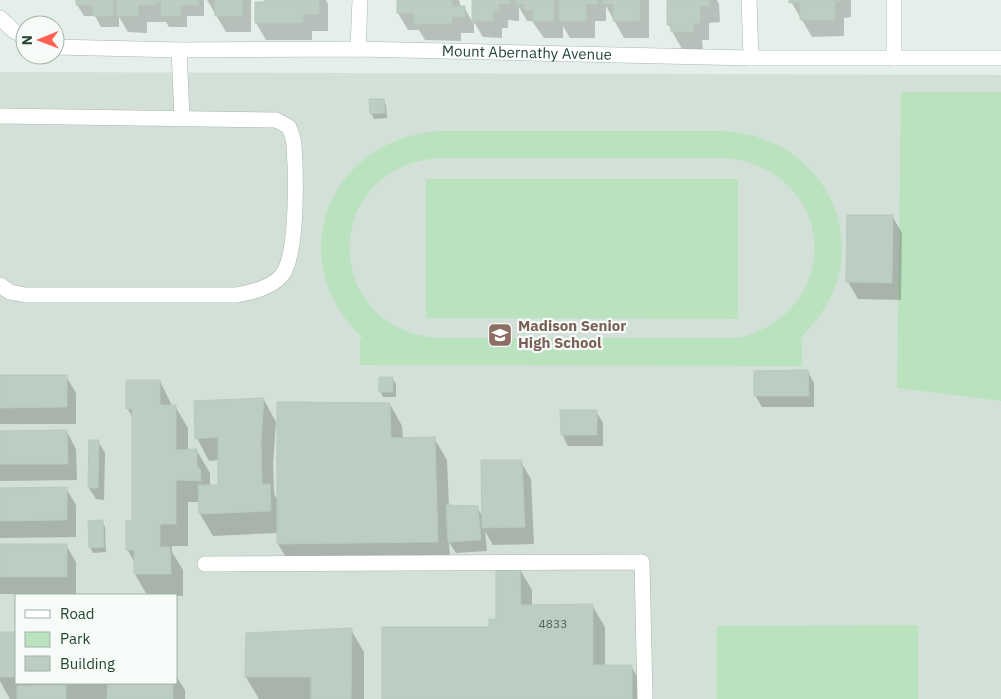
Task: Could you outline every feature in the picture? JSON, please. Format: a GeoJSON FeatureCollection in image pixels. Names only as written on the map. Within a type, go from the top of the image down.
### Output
{"type":"FeatureCollection","features":[{"type":"Feature","properties":{"kind":"street"},"geometry":{"type":"LineString","coordinates":[[358,49],[360,0]]}},
{"type":"Feature","properties":{"kind":"street"},"geometry":{"type":"LineString","coordinates":[[749,0],[750,58]]}},
{"type":"Feature","properties":{"kind":"street"},"geometry":{"type":"LineString","coordinates":[[894,0],[894,58]]}},
{"type":"Feature","properties":{"kind":"street"},"geometry":{"type":"LineString","coordinates":[[0,18],[15,32]]}},
{"type":"Feature","properties":{"kind":"street","name":"Mount Abernathy Avenue"},"geometry":{"type":"LineString","coordinates":[[65,47],[178,50],[358,49],[750,58],[1001,58]]}},
{"type":"Feature","properties":{"kind":"street"},"geometry":{"type":"LineString","coordinates":[[178,50],[182,118]]}},
{"type":"Feature","properties":{"kind":"street"},"geometry":{"type":"LineString","coordinates":[[0,116],[255,118],[276,120],[289,127],[294,144],[294,235],[290,254],[282,275],[255,292],[237,295],[26,295],[10,292],[0,285]]}},
{"type":"Feature","properties":{"kind":"street"},"geometry":{"type":"LineString","coordinates":[[204,564],[642,562],[645,699]]}},
{"type":"Feature","properties":{"kind":"shaded area","name":"Madison Senior High School"},"geometry":{"type":"Polygon","coordinates":[[[0,72],[1001,75],[1001,699],[0,699],[0,72]]]}},
{"type":"Feature","properties":{"kind":"green space"},"geometry":{"type":"Polygon","coordinates":[[[901,92],[1001,92],[1001,401],[897,388],[901,92]]]}},
{"type":"Feature","properties":{"kind":"green space"},"geometry":{"type":"Polygon","coordinates":[[[439,131],[726,131],[764,139],[796,156],[819,180],[835,209],[842,241],[838,275],[825,308],[800,338],[802,339],[802,366],[360,365],[360,338],[363,338],[338,307],[324,274],[321,241],[328,209],[344,180],[369,156],[400,139],[439,131]],[[439,158],[400,168],[372,189],[355,217],[350,248],[355,279],[372,307],[399,328],[438,338],[738,338],[773,323],[798,300],[811,272],[814,242],[807,213],[790,187],[762,168],[725,158],[439,158]]]}},
{"type":"Feature","properties":{"kind":"green space"},"geometry":{"type":"Polygon","coordinates":[[[426,179],[738,179],[738,319],[426,318],[426,179]]]}},
{"type":"Feature","properties":{"kind":"green space"},"geometry":{"type":"Polygon","coordinates":[[[918,625],[918,699],[717,699],[717,626],[918,625]]]}},
{"type":"Feature","properties":{"kind":"building"},"geometry":{"type":"Polygon","coordinates":[[[76,0],[113,0],[113,16],[93,16],[93,5],[76,5],[76,0]]]}},
{"type":"Feature","properties":{"kind":"building"},"geometry":{"type":"Polygon","coordinates":[[[117,0],[159,0],[159,2],[155,3],[155,5],[138,5],[138,16],[117,16],[117,0]]]}},
{"type":"Feature","properties":{"kind":"building"},"geometry":{"type":"Polygon","coordinates":[[[161,0],[198,0],[198,5],[181,5],[181,16],[161,16],[161,0]]]}},
{"type":"Feature","properties":{"kind":"building"},"geometry":{"type":"Polygon","coordinates":[[[215,0],[242,0],[242,16],[215,16],[215,0]]]}},
{"type":"Feature","properties":{"kind":"building"},"geometry":{"type":"Polygon","coordinates":[[[264,0],[319,0],[319,14],[303,14],[303,23],[255,23],[255,2],[264,2],[264,0]]]}},
{"type":"Feature","properties":{"kind":"building"},"geometry":{"type":"Polygon","coordinates":[[[397,0],[452,0],[452,6],[465,6],[465,17],[452,17],[452,24],[414,24],[414,13],[397,13],[397,0]]]}},
{"type":"Feature","properties":{"kind":"building"},"geometry":{"type":"Polygon","coordinates":[[[472,0],[510,0],[510,4],[499,4],[499,11],[493,11],[493,21],[472,21],[472,0]]]}},
{"type":"Feature","properties":{"kind":"building"},"geometry":{"type":"Polygon","coordinates":[[[516,0],[554,0],[554,21],[533,21],[533,10],[524,10],[524,4],[516,5],[516,0]]]}},
{"type":"Feature","properties":{"kind":"building"},"geometry":{"type":"Polygon","coordinates":[[[559,0],[597,0],[597,4],[586,4],[586,21],[559,21],[559,0]]]}},
{"type":"Feature","properties":{"kind":"building"},"geometry":{"type":"Polygon","coordinates":[[[603,0],[640,0],[640,21],[613,21],[613,4],[603,4],[603,0]]]}},
{"type":"Feature","properties":{"kind":"building"},"geometry":{"type":"Polygon","coordinates":[[[667,0],[710,0],[710,6],[700,6],[700,23],[693,23],[694,32],[671,32],[671,24],[667,25],[667,0]]]}},
{"type":"Feature","properties":{"kind":"building"},"geometry":{"type":"Polygon","coordinates":[[[789,0],[842,1],[835,1],[835,20],[800,20],[800,2],[789,3],[789,0]]]}},
{"type":"Feature","properties":{"kind":"building"},"geometry":{"type":"Polygon","coordinates":[[[369,99],[384,99],[385,113],[370,114],[369,99]]]}},
{"type":"Feature","properties":{"kind":"building"},"geometry":{"type":"Polygon","coordinates":[[[847,215],[893,215],[892,283],[846,282],[847,215]]]}},
{"type":"Feature","properties":{"kind":"building"},"geometry":{"type":"Polygon","coordinates":[[[808,370],[809,396],[754,396],[754,371],[808,370]]]}},
{"type":"Feature","properties":{"kind":"building"},"geometry":{"type":"Polygon","coordinates":[[[0,375],[67,375],[67,407],[0,408],[0,375]]]}},
{"type":"Feature","properties":{"kind":"building"},"geometry":{"type":"Polygon","coordinates":[[[379,377],[393,377],[393,392],[379,392],[379,377]]]}},
{"type":"Feature","properties":{"kind":"building"},"geometry":{"type":"Polygon","coordinates":[[[126,380],[160,380],[160,405],[176,405],[176,450],[197,449],[197,468],[200,468],[201,481],[176,480],[176,524],[160,524],[160,547],[170,547],[171,574],[134,574],[134,550],[126,550],[126,521],[132,521],[132,409],[126,409],[126,380]]]}},
{"type":"Feature","properties":{"kind":"building"},"geometry":{"type":"Polygon","coordinates":[[[264,398],[261,440],[262,484],[270,484],[271,511],[199,514],[198,485],[218,485],[218,437],[195,439],[194,401],[264,398]]]}},
{"type":"Feature","properties":{"kind":"building"},"geometry":{"type":"Polygon","coordinates":[[[277,402],[390,403],[391,438],[435,437],[438,542],[277,544],[277,402]]]}},
{"type":"Feature","properties":{"kind":"building"},"geometry":{"type":"Polygon","coordinates":[[[560,410],[597,410],[597,435],[561,435],[560,410]]]}},
{"type":"Feature","properties":{"kind":"building"},"geometry":{"type":"Polygon","coordinates":[[[67,430],[68,464],[0,464],[0,431],[67,430]]]}},
{"type":"Feature","properties":{"kind":"building"},"geometry":{"type":"Polygon","coordinates":[[[89,440],[99,440],[98,488],[88,488],[89,440]]]}},
{"type":"Feature","properties":{"kind":"building"},"geometry":{"type":"Polygon","coordinates":[[[481,460],[522,460],[525,527],[482,528],[481,460]]]}},
{"type":"Feature","properties":{"kind":"building"},"geometry":{"type":"Polygon","coordinates":[[[67,487],[67,520],[0,521],[0,488],[67,487]]]}},
{"type":"Feature","properties":{"kind":"building"},"geometry":{"type":"Polygon","coordinates":[[[446,505],[478,506],[481,540],[448,542],[446,505]]]}},
{"type":"Feature","properties":{"kind":"building"},"geometry":{"type":"Polygon","coordinates":[[[103,520],[104,547],[89,548],[88,521],[103,520]]]}},
{"type":"Feature","properties":{"kind":"building"},"geometry":{"type":"Polygon","coordinates":[[[0,544],[67,544],[67,577],[0,577],[0,544]]]}},
{"type":"Feature","properties":{"kind":"building"},"geometry":{"type":"Polygon","coordinates":[[[496,566],[520,567],[521,605],[593,604],[593,665],[632,665],[632,699],[382,699],[382,627],[489,627],[489,619],[496,619],[496,566]]]}},
{"type":"Feature","properties":{"kind":"building"},"geometry":{"type":"Polygon","coordinates":[[[352,628],[351,699],[311,699],[311,677],[245,677],[246,633],[352,628]]]}},
{"type":"Feature","properties":{"kind":"building"},"geometry":{"type":"Polygon","coordinates":[[[0,632],[15,632],[15,677],[0,677],[0,632]]]}},
{"type":"Feature","properties":{"kind":"building"},"geometry":{"type":"Polygon","coordinates":[[[108,684],[173,684],[173,699],[107,699],[108,684]]]}},
{"type":"Feature","properties":{"kind":"building"},"geometry":{"type":"Polygon","coordinates":[[[66,685],[66,699],[17,699],[17,686],[66,685]]]}},
{"type":"Feature","properties":{"kind":"place","name":"Madison Senior High School"},"geometry":{"type":"Point","coordinates":[500,335]}}]}
